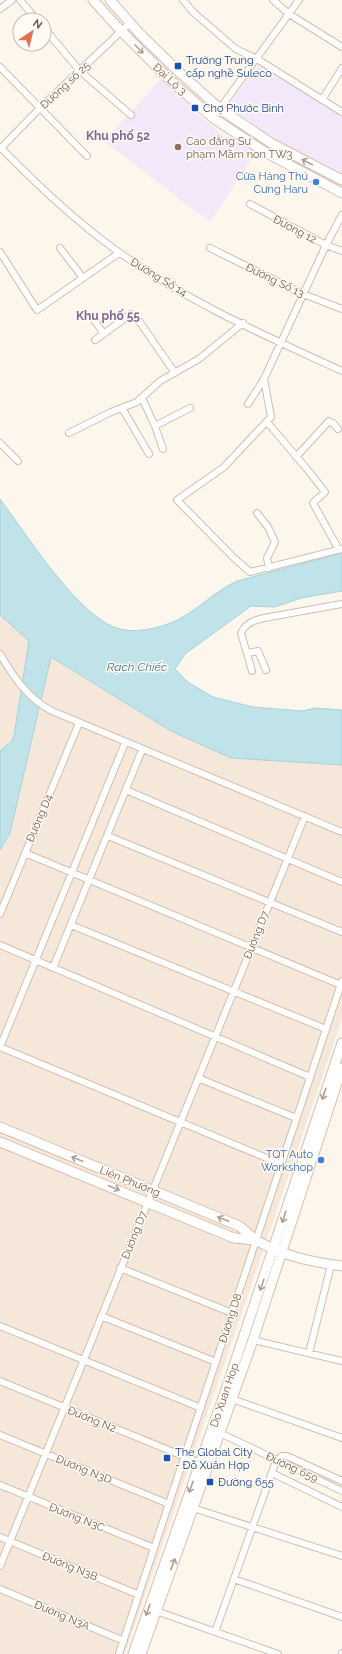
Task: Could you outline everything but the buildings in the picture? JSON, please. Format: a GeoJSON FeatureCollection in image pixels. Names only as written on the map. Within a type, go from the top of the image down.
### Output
{"type":"FeatureCollection","features":[{"type":"Feature","properties":{"kind":"main road","name":"Đại Lộ 3"},"geometry":{"type":"LineString","coordinates":[[93,0],[122,32],[169,79],[213,118],[265,152],[342,193]]}},
{"type":"Feature","properties":{"kind":"main road","name":"Đại Lộ 3"},"geometry":{"type":"LineString","coordinates":[[110,0],[130,23],[178,71],[220,109],[270,143],[342,180]]}},
{"type":"Feature","properties":{"kind":"main road"},"geometry":{"type":"LineString","coordinates":[[278,1250],[339,1058],[342,1043]]}},
{"type":"Feature","properties":{"kind":"main road"},"geometry":{"type":"LineString","coordinates":[[278,1250],[342,1068]]}},
{"type":"Feature","properties":{"kind":"main road","name":"Liên Phường"},"geometry":{"type":"LineString","coordinates":[[0,1127],[239,1226],[256,1240],[278,1250],[302,1259],[342,1266]]}},
{"type":"Feature","properties":{"kind":"main road","name":"Liên Phường"},"geometry":{"type":"LineString","coordinates":[[0,1142],[234,1238],[256,1240]]}},
{"type":"Feature","properties":{"kind":"main road","name":"Do Xuan Hop"},"geometry":{"type":"LineString","coordinates":[[133,1654],[200,1463],[232,1399],[253,1340],[278,1250]]}},
{"type":"Feature","properties":{"kind":"main road","name":"Do Xuan Hop"},"geometry":{"type":"LineString","coordinates":[[141,1654],[193,1508],[216,1432],[278,1250]]}},
{"type":"Feature","properties":{"kind":"street"},"geometry":{"type":"LineString","coordinates":[[0,8],[12,0]]}},
{"type":"Feature","properties":{"kind":"street"},"geometry":{"type":"LineString","coordinates":[[20,0],[30,12]]}},
{"type":"Feature","properties":{"kind":"street"},"geometry":{"type":"LineString","coordinates":[[183,0],[193,12],[236,49],[256,59],[342,112]]}},
{"type":"Feature","properties":{"kind":"street"},"geometry":{"type":"LineString","coordinates":[[273,0],[289,14],[342,47]]}},
{"type":"Feature","properties":{"kind":"street"},"geometry":{"type":"LineString","coordinates":[[213,118],[300,0]]}},
{"type":"Feature","properties":{"kind":"street","name":"Đường số 25"},"geometry":{"type":"LineString","coordinates":[[0,147],[130,23]]}},
{"type":"Feature","properties":{"kind":"street"},"geometry":{"type":"LineString","coordinates":[[52,38],[80,71],[130,115]]}},
{"type":"Feature","properties":{"kind":"street"},"geometry":{"type":"LineString","coordinates":[[0,67],[87,156]]}},
{"type":"Feature","properties":{"kind":"street"},"geometry":{"type":"LineString","coordinates":[[322,100],[342,68]]}},
{"type":"Feature","properties":{"kind":"street","name":"Đường Số 14"},"geometry":{"type":"LineString","coordinates":[[0,147],[56,202],[119,253],[161,280],[280,342],[342,371]]}},
{"type":"Feature","properties":{"kind":"street","name":"Đường 12"},"geometry":{"type":"LineString","coordinates":[[250,204],[342,252]]}},
{"type":"Feature","properties":{"kind":"street"},"geometry":{"type":"LineString","coordinates":[[248,404],[264,379],[326,245],[342,215]]}},
{"type":"Feature","properties":{"kind":"street"},"geometry":{"type":"LineString","coordinates":[[60,248],[83,278]]}},
{"type":"Feature","properties":{"kind":"street","name":"Đường Số 13"},"geometry":{"type":"LineString","coordinates":[[210,248],[303,294],[342,309]]}},
{"type":"Feature","properties":{"kind":"street"},"geometry":{"type":"LineString","coordinates":[[0,252],[37,310],[119,253]]}},
{"type":"Feature","properties":{"kind":"street"},"geometry":{"type":"LineString","coordinates":[[95,340],[131,314],[139,321],[175,373]]}},
{"type":"Feature","properties":{"kind":"street"},"geometry":{"type":"LineString","coordinates":[[92,317],[104,334]]}},
{"type":"Feature","properties":{"kind":"street"},"geometry":{"type":"LineString","coordinates":[[69,433],[137,402],[160,381],[199,359],[243,323]]}},
{"type":"Feature","properties":{"kind":"street"},"geometry":{"type":"LineString","coordinates":[[264,379],[271,417],[224,467],[177,500],[234,558],[250,572],[340,549],[313,503],[325,492],[267,422]]}},
{"type":"Feature","properties":{"kind":"street"},"geometry":{"type":"LineString","coordinates":[[142,398],[155,426],[163,449]]}},
{"type":"Feature","properties":{"kind":"street"},"geometry":{"type":"LineString","coordinates":[[122,408],[149,454]]}},
{"type":"Feature","properties":{"kind":"street"},"geometry":{"type":"LineString","coordinates":[[155,426],[190,408]]}},
{"type":"Feature","properties":{"kind":"street"},"geometry":{"type":"LineString","coordinates":[[296,456],[329,421],[338,429]]}},
{"type":"Feature","properties":{"kind":"street"},"geometry":{"type":"LineString","coordinates":[[0,443],[18,461]]}},
{"type":"Feature","properties":{"kind":"street"},"geometry":{"type":"LineString","coordinates":[[257,513],[274,536],[275,542],[267,558],[269,568]]}},
{"type":"Feature","properties":{"kind":"street"},"geometry":{"type":"LineString","coordinates":[[252,671],[241,633],[251,622],[264,618],[342,604]]}},
{"type":"Feature","properties":{"kind":"street"},"geometry":{"type":"LineString","coordinates":[[248,653],[258,651],[266,670]]}},
{"type":"Feature","properties":{"kind":"street"},"geometry":{"type":"LineString","coordinates":[[0,654],[19,684],[42,705],[79,723],[142,750],[342,832]]}},
{"type":"Feature","properties":{"kind":"street","name":"Đường D4"},"geometry":{"type":"LineString","coordinates":[[0,914],[79,723]]}},
{"type":"Feature","properties":{"kind":"street"},"geometry":{"type":"LineString","coordinates":[[125,742],[0,1047],[281,1164]]}},
{"type":"Feature","properties":{"kind":"street"},"geometry":{"type":"LineString","coordinates":[[53,968],[142,750]]}},
{"type":"Feature","properties":{"kind":"street"},"geometry":{"type":"LineString","coordinates":[[126,790],[342,882]]}},
{"type":"Feature","properties":{"kind":"street","name":"Đường D7"},"geometry":{"type":"LineString","coordinates":[[0,1566],[305,816]]}},
{"type":"Feature","properties":{"kind":"street"},"geometry":{"type":"LineString","coordinates":[[108,836],[342,932]]}},
{"type":"Feature","properties":{"kind":"street"},"geometry":{"type":"LineString","coordinates":[[25,853],[251,948],[341,983]]}},
{"type":"Feature","properties":{"kind":"street"},"geometry":{"type":"LineString","coordinates":[[71,925],[326,1029]]}},
{"type":"Feature","properties":{"kind":"street"},"geometry":{"type":"LineString","coordinates":[[0,945],[310,1076]]}},
{"type":"Feature","properties":{"kind":"street","name":"Đường D8"},"geometry":{"type":"LineString","coordinates":[[119,1654],[341,983]]}},
{"type":"Feature","properties":{"kind":"street"},"geometry":{"type":"LineString","coordinates":[[198,1078],[296,1118]]}},
{"type":"Feature","properties":{"kind":"street"},"geometry":{"type":"LineString","coordinates":[[309,1353],[331,1265]]}},
{"type":"Feature","properties":{"kind":"street"},"geometry":{"type":"LineString","coordinates":[[120,1268],[232,1313]]}},
{"type":"Feature","properties":{"kind":"street"},"geometry":{"type":"LineString","coordinates":[[101,1316],[216,1362]]}},
{"type":"Feature","properties":{"kind":"street"},"geometry":{"type":"LineString","coordinates":[[0,1326],[201,1408]]}},
{"type":"Feature","properties":{"kind":"street"},"geometry":{"type":"LineString","coordinates":[[253,1340],[342,1361]]}},
{"type":"Feature","properties":{"kind":"street","name":"Đường N2"},"geometry":{"type":"LineString","coordinates":[[0,1380],[200,1463]]}},
{"type":"Feature","properties":{"kind":"street"},"geometry":{"type":"LineString","coordinates":[[232,1399],[342,1438]]}},
{"type":"Feature","properties":{"kind":"street","name":"Đường 659"},"geometry":{"type":"LineString","coordinates":[[216,1432],[342,1491]]}},
{"type":"Feature","properties":{"kind":"street","name":"Đường N3D"},"geometry":{"type":"LineString","coordinates":[[0,1435],[169,1504]]}},
{"type":"Feature","properties":{"kind":"street"},"geometry":{"type":"LineString","coordinates":[[215,1632],[276,1460],[282,1456],[287,1456],[342,1481]]}},
{"type":"Feature","properties":{"kind":"street"},"geometry":{"type":"LineString","coordinates":[[272,1473],[342,1507]]}},
{"type":"Feature","properties":{"kind":"street","name":"Đường N3C"},"geometry":{"type":"LineString","coordinates":[[0,1485],[154,1548]]}},
{"type":"Feature","properties":{"kind":"street"},"geometry":{"type":"LineString","coordinates":[[193,1508],[342,1556]]}},
{"type":"Feature","properties":{"kind":"street","name":"Đường N3B"},"geometry":{"type":"LineString","coordinates":[[0,1537],[139,1595]]}},
{"type":"Feature","properties":{"kind":"street"},"geometry":{"type":"LineString","coordinates":[[234,1579],[342,1617]]}},
{"type":"Feature","properties":{"kind":"street","name":"Đường N3A"},"geometry":{"type":"LineString","coordinates":[[0,1590],[124,1641]]}},
{"type":"Feature","properties":{"kind":"street"},"geometry":{"type":"LineString","coordinates":[[156,1611],[278,1654]]}},
{"type":"Feature","properties":{"kind":"shaded area"},"geometry":{"type":"Polygon","coordinates":[[[260,64],[342,115],[342,173],[275,139],[227,106],[260,64]]]}},
{"type":"Feature","properties":{"kind":"shaded area","name":"Cao đẳng Sư phạm Mầm non TW3"},"geometry":{"type":"Polygon","coordinates":[[[161,79],[219,133],[256,152],[210,222],[104,141],[161,79]]]}},
{"type":"Feature","properties":{"kind":"shaded area"},"geometry":{"type":"Polygon","coordinates":[[[0,615],[20,633],[69,669],[171,731],[231,758],[342,765],[342,1019],[125,1654],[0,1654],[0,615]]]}},
{"type":"Feature","properties":{"kind":"water","name":"Rạch Chiếc"},"geometry":{"type":"Polygon","coordinates":[[[0,499],[54,573],[71,592],[104,622],[126,630],[151,629],[177,620],[219,591],[237,581],[342,553],[342,591],[301,598],[275,607],[251,606],[185,654],[175,669],[189,683],[213,697],[253,707],[302,711],[315,708],[342,710],[342,765],[231,758],[171,731],[51,657],[10,833],[0,850],[0,751],[12,741],[14,736],[29,641],[0,615],[0,499]]]}},
{"type":"Feature","properties":{"kind":"place","name":"Trường Trung cấp nghề Suleco"},"geometry":{"type":"Point","coordinates":[178,66]}},
{"type":"Feature","properties":{"kind":"place","name":"Chợ Phước Bình"},"geometry":{"type":"Point","coordinates":[195,108]}},
{"type":"Feature","properties":{"kind":"place","name":"Cao đẳng Sư phạm Mầm non TW3"},"geometry":{"type":"Point","coordinates":[178,147]}},
{"type":"Feature","properties":{"kind":"place","name":"Cửa Hàng Thú Cưng Haru"},"geometry":{"type":"Point","coordinates":[316,182]}},
{"type":"Feature","properties":{"kind":"place","name":"TQT Auto Workshop"},"geometry":{"type":"Point","coordinates":[321,1160]}},
{"type":"Feature","properties":{"kind":"place","name":"The Global City - Đỗ Xuân Hợp"},"geometry":{"type":"Point","coordinates":[167,1458]}},
{"type":"Feature","properties":{"kind":"place","name":"Đường 655"},"geometry":{"type":"Point","coordinates":[210,1482]}},
{"type":"Feature","properties":{"kind":"district","name":"Khu phố 52"},"geometry":{"type":"Point","coordinates":[118,136]}},
{"type":"Feature","properties":{"kind":"district","name":"Khu phố 55"},"geometry":{"type":"Point","coordinates":[108,316]}}]}
